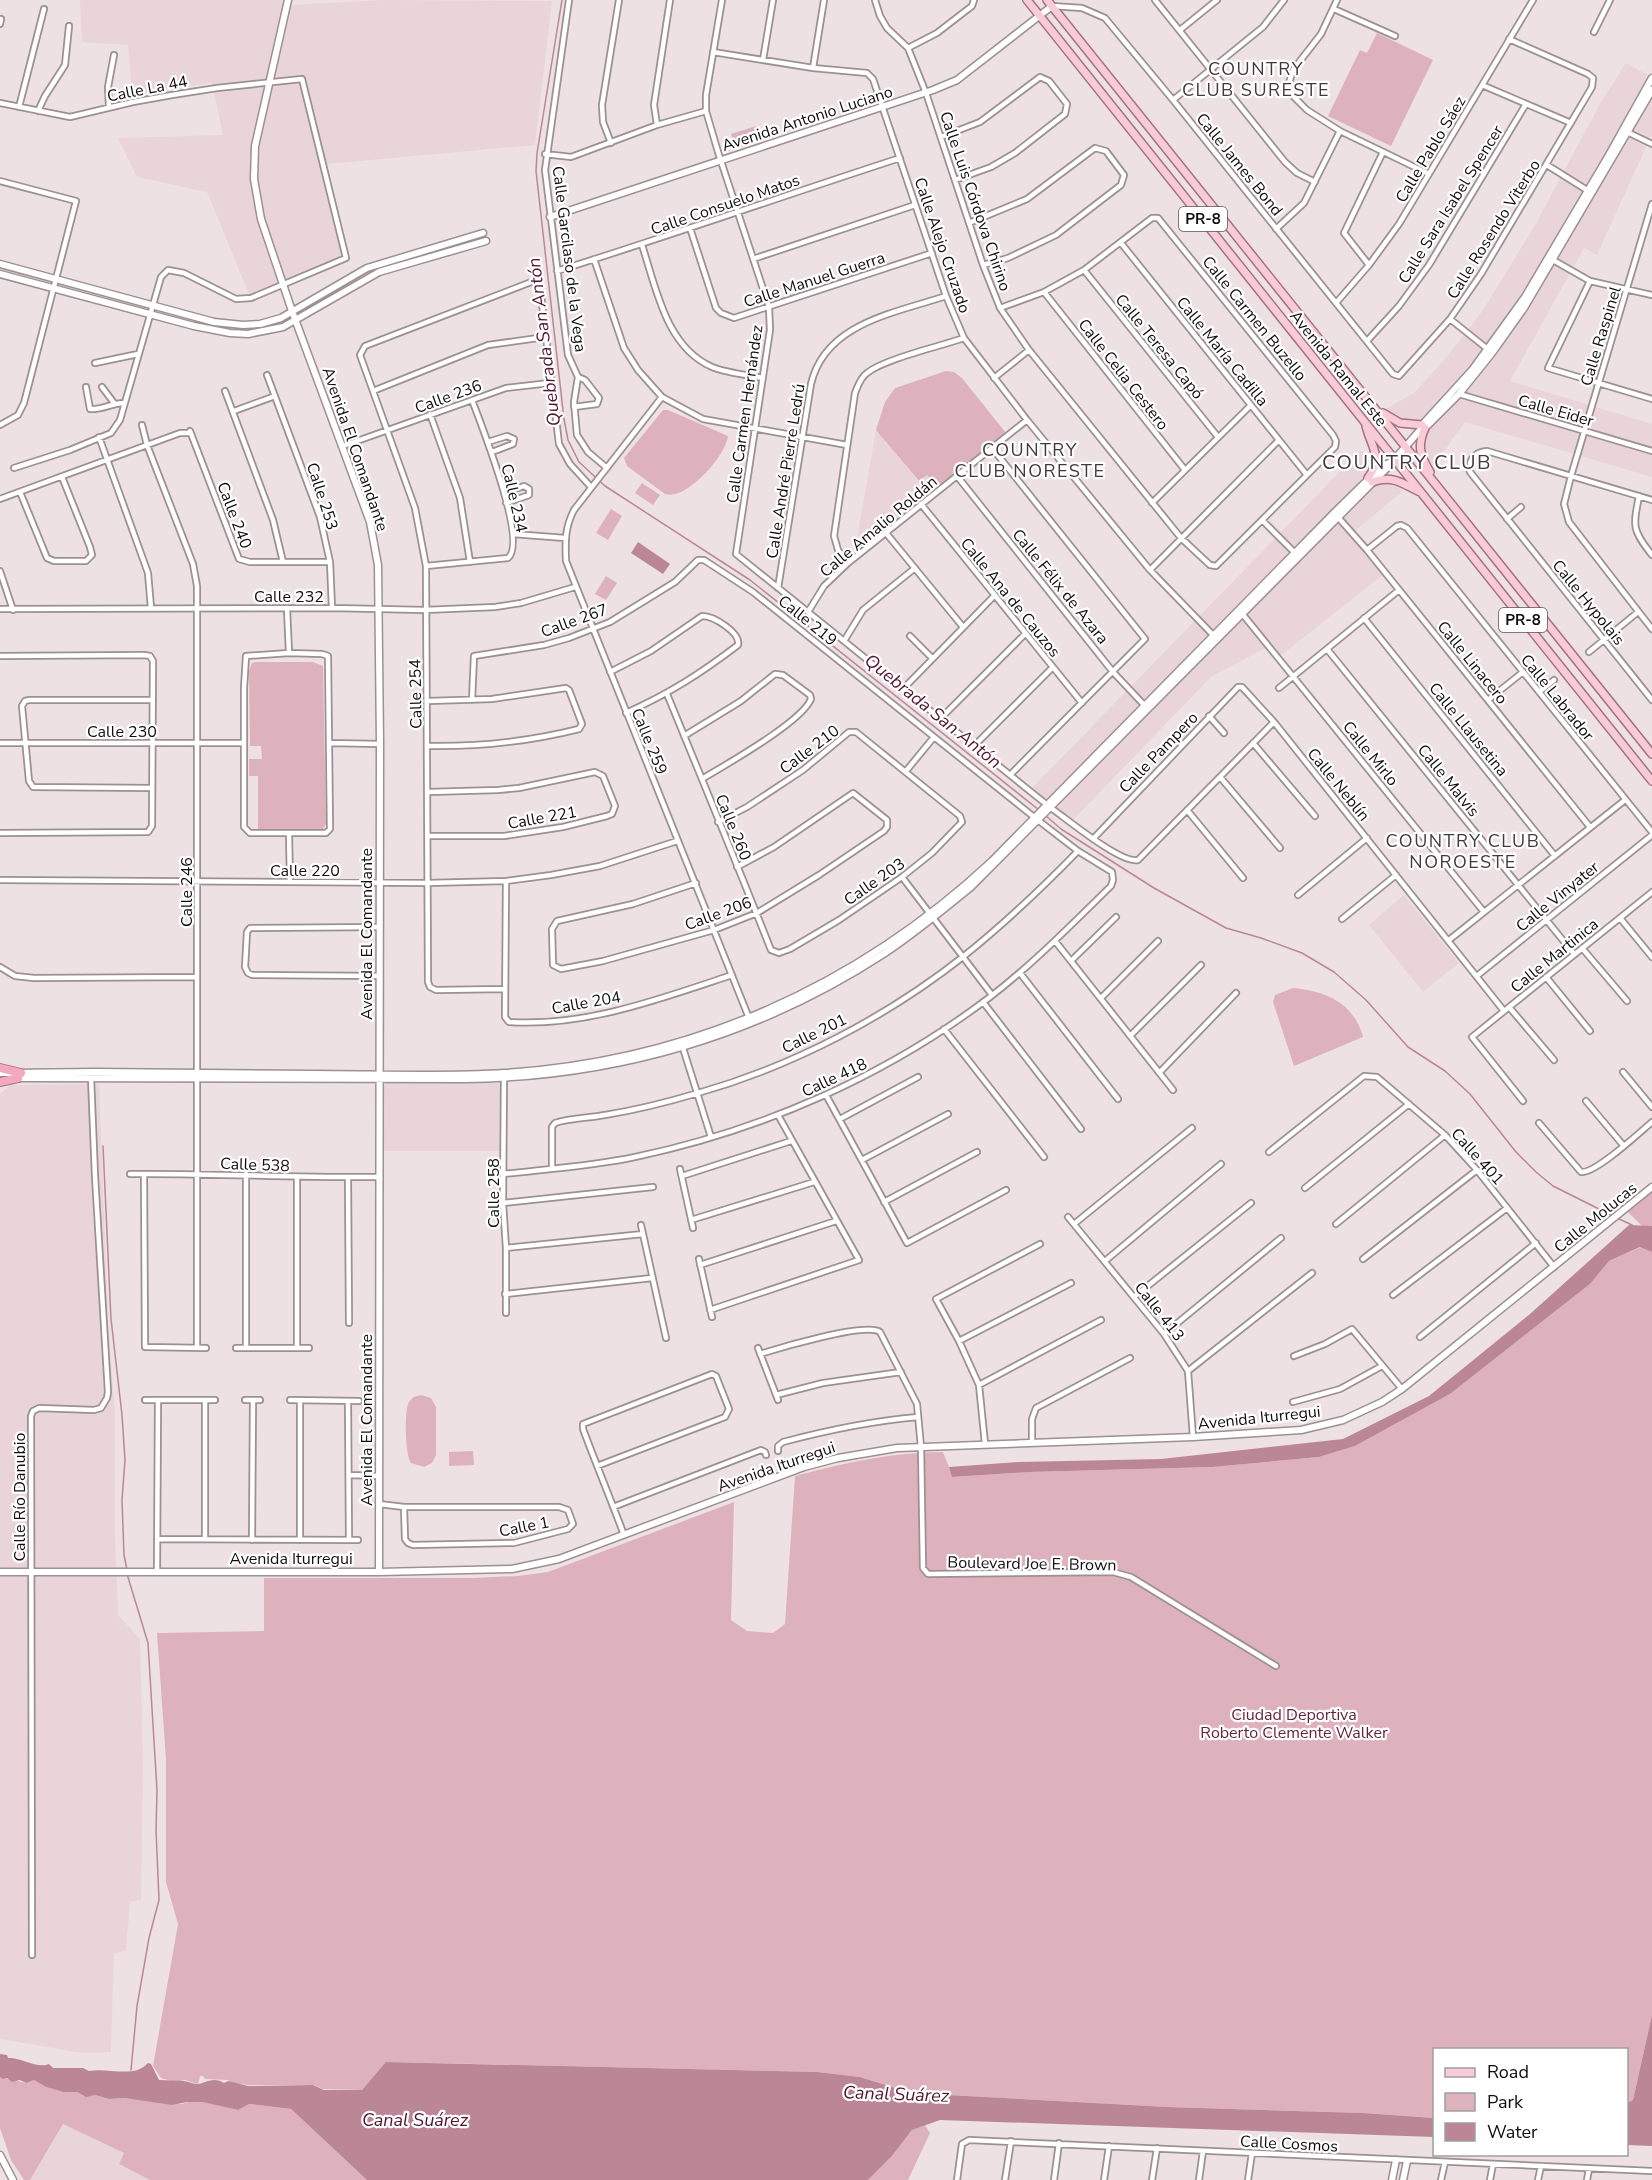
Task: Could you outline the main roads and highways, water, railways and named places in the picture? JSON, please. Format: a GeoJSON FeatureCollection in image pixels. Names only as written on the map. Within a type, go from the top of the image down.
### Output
{"type":"FeatureCollection","features":[{"type":"Feature","properties":{"kind":"highway"},"geometry":{"type":"LineString","coordinates":[[0,1068],[20,1076],[0,1080]]}},
{"type":"Feature","properties":{"kind":"main road","name":"Avenida Ramal Este"},"geometry":{"type":"LineString","coordinates":[[1027,0],[1652,781]]}},
{"type":"Feature","properties":{"kind":"main road","name":"Avenida Ramal Este"},"geometry":{"type":"LineString","coordinates":[[1050,3],[1652,754]]}},
{"type":"Feature","properties":{"kind":"main road"},"geometry":{"type":"LineString","coordinates":[[1375,408],[1400,423],[1423,427],[1419,450],[1438,487]]}},
{"type":"Feature","properties":{"kind":"main road"},"geometry":{"type":"LineString","coordinates":[[1366,423],[1377,458],[1370,480],[1392,479],[1422,494]]}},
{"type":"Feature","properties":{"kind":"water"},"geometry":{"type":"Polygon","coordinates":[[[638,542],[670,564],[663,574],[631,553],[638,542]]]}},
{"type":"Feature","properties":{"kind":"water"},"geometry":{"type":"Polygon","coordinates":[[[1629,1225],[1652,1226],[1652,1252],[1640,1247],[1609,1261],[1590,1284],[1450,1394],[1355,1446],[1319,1457],[1213,1467],[1030,1472],[952,1477],[949,1467],[1019,1462],[1161,1459],[1343,1439],[1429,1396],[1530,1314],[1629,1225]]]}},
{"type":"Feature","properties":{"kind":"water"},"geometry":{"type":"Polygon","coordinates":[[[1652,2015],[1652,2146],[1628,2145],[1628,2102],[1633,2100],[1652,2015]]]}},
{"type":"Feature","properties":{"kind":"water","name":"Canal Suárez"},"geometry":{"type":"Polygon","coordinates":[[[0,2054],[34,2064],[49,2064],[53,2068],[83,2068],[89,2071],[128,2072],[142,2068],[148,2063],[151,2064],[159,2080],[197,2084],[217,2080],[248,2086],[313,2085],[324,2090],[362,2090],[386,2062],[817,2072],[860,2077],[911,2093],[1433,2118],[1433,2137],[940,2120],[912,2130],[892,2156],[868,2180],[367,2180],[291,2109],[249,2104],[238,2110],[203,2102],[172,2105],[125,2098],[109,2099],[95,2095],[86,2097],[77,2092],[63,2092],[46,2087],[34,2080],[26,2083],[20,2080],[12,2082],[0,2077],[0,2054]]]}},
{"type":"Feature","properties":{"kind":"waterway","name":"Quebrada San Antón"},"geometry":{"type":"LineString","coordinates":[[562,0],[536,171],[564,419],[568,440],[579,462],[605,486],[750,580],[1039,810]]}},
{"type":"Feature","properties":{"kind":"waterway","name":"Quebrada San Antón"},"geometry":{"type":"LineString","coordinates":[[1045,815],[1061,829],[1154,888],[1226,928],[1302,953],[1334,972],[1366,1000],[1408,1047],[1445,1071],[1470,1094],[1516,1152],[1536,1172],[1553,1186],[1613,1216]]}},
{"type":"Feature","properties":{"kind":"waterway"},"geometry":{"type":"LineString","coordinates":[[103,1146],[111,1319],[125,1460],[122,1500],[124,1555],[127,1570]]}},
{"type":"Feature","properties":{"kind":"waterway","name":"Quebrada San Antón"},"geometry":{"type":"LineString","coordinates":[[1617,1218],[1632,1225]]}},
{"type":"Feature","properties":{"kind":"waterway"},"geometry":{"type":"LineString","coordinates":[[127,1574],[148,1643],[157,1790],[159,1900],[149,1938],[137,2006],[131,2070]]}},
{"type":"Feature","properties":{"kind":"district","name":"COUNTRY CLUB SURESTE"},"geometry":{"type":"Point","coordinates":[1256,79]}},
{"type":"Feature","properties":{"kind":"district","name":"COUNTRY CLUB NORESTE"},"geometry":{"type":"Point","coordinates":[1030,460]}},
{"type":"Feature","properties":{"kind":"district","name":"COUNTRY CLUB"},"geometry":{"type":"Point","coordinates":[1407,462]}},
{"type":"Feature","properties":{"kind":"district","name":"COUNTRY CLUB NOROESTE"},"geometry":{"type":"Point","coordinates":[1463,851]}},
{"type":"Feature","properties":{"kind":"park label","name":"Ciudad Deportiva Roberto Clemente Walker"},"geometry":{"type":"Point","coordinates":[1294,1723]}}]}
